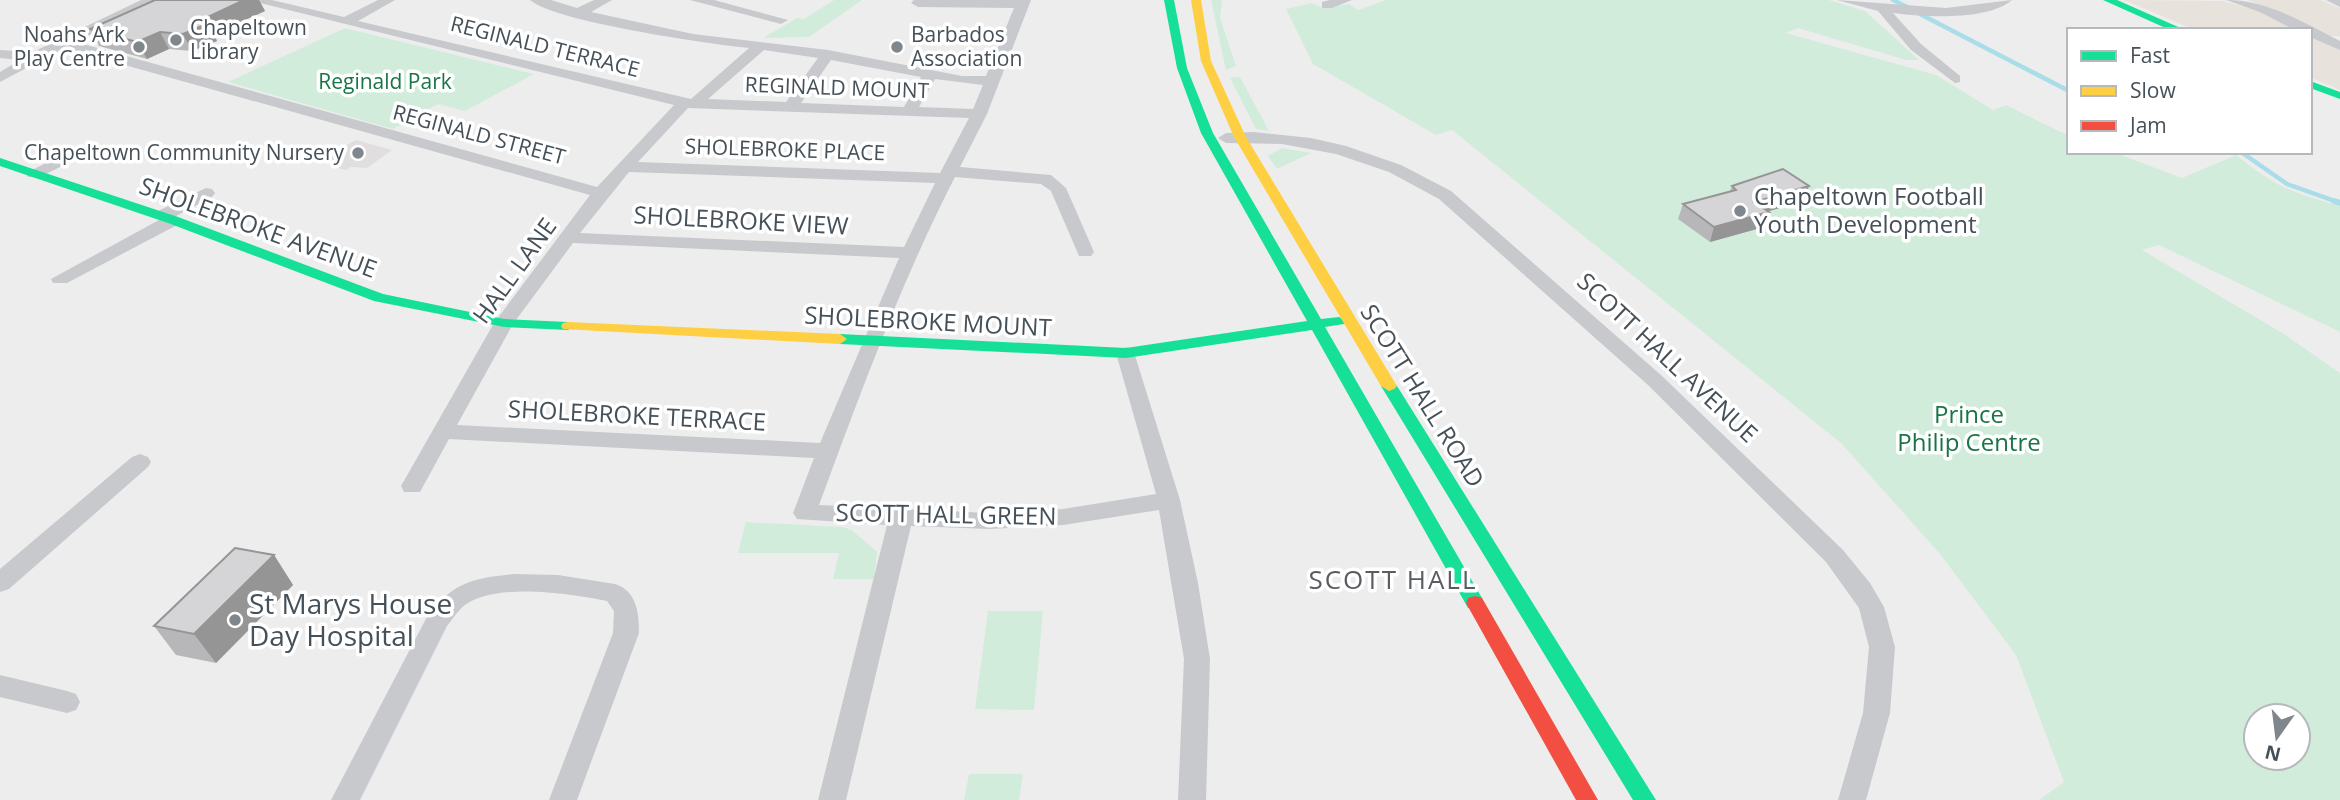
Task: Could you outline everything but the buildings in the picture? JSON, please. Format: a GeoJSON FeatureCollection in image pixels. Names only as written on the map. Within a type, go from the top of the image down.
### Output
{"type":"FeatureCollection","features":[{"type":"Feature","properties":{"kind":"main road"},"geometry":{"type":"LineString","coordinates":[[1170,0],[1177,58],[1189,95],[1210,139],[1587,800]]}},
{"type":"Feature","properties":{"kind":"main road","name":"SCOTT HALL ROAD"},"geometry":{"type":"LineString","coordinates":[[1196,0],[1206,61],[1240,137],[1348,320],[1644,800]]}},
{"type":"Feature","properties":{"kind":"main road"},"geometry":{"type":"LineString","coordinates":[[2108,0],[2175,28]]}},
{"type":"Feature","properties":{"kind":"main road"},"geometry":{"type":"LineString","coordinates":[[2312,85],[2340,96]]}},
{"type":"Feature","properties":{"kind":"main road","name":"SHOLEBROKE AVENUE"},"geometry":{"type":"LineString","coordinates":[[0,162],[167,218],[379,298],[504,323]]}},
{"type":"Feature","properties":{"kind":"main road","name":"SHOLEBROKE MOUNT"},"geometry":{"type":"LineString","coordinates":[[504,323],[874,343],[1126,353],[1348,320]]}},
{"type":"Feature","properties":{"kind":"street"},"geometry":{"type":"LineString","coordinates":[[0,78],[34,57],[152,0]]}},
{"type":"Feature","properties":{"kind":"street","name":"REGINALD TERRACE"},"geometry":{"type":"LineString","coordinates":[[255,0],[692,102]]}},
{"type":"Feature","properties":{"kind":"street"},"geometry":{"type":"LineString","coordinates":[[347,21],[388,0]]}},
{"type":"Feature","properties":{"kind":"street"},"geometry":{"type":"LineString","coordinates":[[537,0],[578,13],[693,38],[828,54],[962,80],[993,81]]}},
{"type":"Feature","properties":{"kind":"street"},"geometry":{"type":"LineString","coordinates":[[578,13],[605,0]]}},
{"type":"Feature","properties":{"kind":"street"},"geometry":{"type":"LineString","coordinates":[[697,0],[781,20]]}},
{"type":"Feature","properties":{"kind":"street"},"geometry":{"type":"LineString","coordinates":[[741,11],[759,0]]}},
{"type":"Feature","properties":{"kind":"street"},"geometry":{"type":"LineString","coordinates":[[1327,5],[1345,0]]}},
{"type":"Feature","properties":{"kind":"street"},"geometry":{"type":"LineString","coordinates":[[1844,0],[1886,8],[1970,10],[2005,0]]}},
{"type":"Feature","properties":{"kind":"street"},"geometry":{"type":"LineString","coordinates":[[2233,0],[2265,9],[2302,28]]}},
{"type":"Feature","properties":{"kind":"street"},"geometry":{"type":"LineString","coordinates":[[2333,0],[2340,3]]}},
{"type":"Feature","properties":{"kind":"street"},"geometry":{"type":"LineString","coordinates":[[827,452],[946,175],[979,114],[1023,2],[918,3]]}},
{"type":"Feature","properties":{"kind":"street"},"geometry":{"type":"LineString","coordinates":[[1886,8],[1901,33],[1934,65],[1955,79]]}},
{"type":"Feature","properties":{"kind":"street"},"geometry":{"type":"LineString","coordinates":[[2312,33],[2340,46]]}},
{"type":"Feature","properties":{"kind":"street","name":"REGINALD STREET"},"geometry":{"type":"LineString","coordinates":[[62,43],[601,193]]}},
{"type":"Feature","properties":{"kind":"street","name":"HALL LANE"},"geometry":{"type":"LineString","coordinates":[[412,486],[445,432],[504,323],[601,193],[692,102],[759,47]]}},
{"type":"Feature","properties":{"kind":"street"},"geometry":{"type":"LineString","coordinates":[[0,54],[34,57]]}},
{"type":"Feature","properties":{"kind":"street"},"geometry":{"type":"LineString","coordinates":[[790,108],[828,54]]}},
{"type":"Feature","properties":{"kind":"street"},"geometry":{"type":"LineString","coordinates":[[908,112],[931,73]]}},
{"type":"Feature","properties":{"kind":"street","name":"REGINALD MOUNT"},"geometry":{"type":"LineString","coordinates":[[692,102],[979,114]]}},
{"type":"Feature","properties":{"kind":"street","name":"SCOTT HALL AVENUE"},"geometry":{"type":"LineString","coordinates":[[1210,139],[1240,137],[1295,142],[1359,155],[1416,177],[1445,195],[1607,334],[1829,551],[1855,582],[1878,622],[1884,657],[1877,709],[1852,800]]}},
{"type":"Feature","properties":{"kind":"street"},"geometry":{"type":"LineString","coordinates":[[34,173],[74,154]]}},
{"type":"Feature","properties":{"kind":"street","name":"SHOLEBROKE PLACE"},"geometry":{"type":"LineString","coordinates":[[625,167],[1045,179],[1058,188],[1085,252]]}},
{"type":"Feature","properties":{"kind":"street"},"geometry":{"type":"LineString","coordinates":[[60,279],[206,193]]}},
{"type":"Feature","properties":{"kind":"street","name":"SHOLEBROKE VIEW"},"geometry":{"type":"LineString","coordinates":[[570,238],[911,253]]}},
{"type":"Feature","properties":{"kind":"street"},"geometry":{"type":"LineString","coordinates":[[1126,353],[1169,500],[1197,659],[1192,800]]}},
{"type":"Feature","properties":{"kind":"street","name":"SHOLEBROKE TERRACE"},"geometry":{"type":"LineString","coordinates":[[445,432],[827,452]]}},
{"type":"Feature","properties":{"kind":"street","name":"SCOTT HALL GREEN"},"geometry":{"type":"LineString","coordinates":[[827,452],[805,513],[989,521],[1063,517],[1169,500]]}},
{"type":"Feature","properties":{"kind":"street"},"geometry":{"type":"LineString","coordinates":[[0,583],[140,462]]}},
{"type":"Feature","properties":{"kind":"street"},"geometry":{"type":"LineString","coordinates":[[832,800],[901,517]]}},
{"type":"Feature","properties":{"kind":"street"},"geometry":{"type":"LineString","coordinates":[[345,800],[438,620],[459,596],[505,583],[590,587],[615,593],[627,610],[626,633],[564,800]]}},
{"type":"Feature","properties":{"kind":"street"},"geometry":{"type":"LineString","coordinates":[[0,686],[67,702]]}},
{"type":"Feature","properties":{"kind":"shaded area"},"geometry":{"type":"Polygon","coordinates":[[[2124,0],[2222,1],[2258,10],[2295,28],[2190,28],[2124,0]]]}},
{"type":"Feature","properties":{"kind":"shaded area"},"geometry":{"type":"Polygon","coordinates":[[[2248,0],[2320,0],[2340,8],[2340,36],[2329,36],[2248,0]]]}},
{"type":"Feature","properties":{"kind":"shaded area"},"geometry":{"type":"Polygon","coordinates":[[[2312,36],[2340,50],[2340,90],[2312,78],[2312,36]]]}},
{"type":"Feature","properties":{"kind":"shaded area","name":"Chapeltown Community Nursery"},"geometry":{"type":"Polygon","coordinates":[[[356,140],[392,150],[367,168],[351,167],[346,170],[334,167],[339,163],[322,158],[356,140]]]}},
{"type":"Feature","properties":{"kind":"green space"},"geometry":{"type":"Polygon","coordinates":[[[834,0],[862,0],[809,37],[763,38],[797,18],[804,19],[834,0]]]}},
{"type":"Feature","properties":{"kind":"green space"},"geometry":{"type":"Polygon","coordinates":[[[1211,0],[1222,0],[1220,18],[1236,66],[1226,70],[1211,0]]]}},
{"type":"Feature","properties":{"kind":"green space","name":"Prince Philip Centre"},"geometry":{"type":"Polygon","coordinates":[[[1386,0],[1829,0],[1865,11],[1919,60],[1906,60],[1798,28],[1786,33],[1936,75],[1993,110],[2006,105],[2067,135],[2067,154],[2118,154],[2182,178],[2236,155],[2284,187],[2340,206],[2340,332],[2159,245],[2142,250],[2284,334],[2340,373],[2340,800],[2039,800],[2064,782],[2016,655],[1940,554],[1842,444],[1452,130],[1436,135],[1313,64],[1286,9],[1311,3],[1324,8],[1350,4],[1358,10],[1386,0]]]}},
{"type":"Feature","properties":{"kind":"green space","name":"Reginald Park"},"geometry":{"type":"Polygon","coordinates":[[[345,28],[534,74],[465,111],[438,104],[393,129],[228,82],[345,28]]]}},
{"type":"Feature","properties":{"kind":"green space"},"geometry":{"type":"Polygon","coordinates":[[[1240,77],[1269,131],[1256,129],[1230,78],[1240,77]]]}},
{"type":"Feature","properties":{"kind":"green space"},"geometry":{"type":"Polygon","coordinates":[[[1282,148],[1311,153],[1277,169],[1268,156],[1282,148]]]}},
{"type":"Feature","properties":{"kind":"green space"},"geometry":{"type":"Polygon","coordinates":[[[746,522],[842,527],[852,530],[877,552],[874,579],[833,579],[839,553],[738,553],[746,522]]]}},
{"type":"Feature","properties":{"kind":"green space"},"geometry":{"type":"Polygon","coordinates":[[[988,611],[1043,611],[1034,710],[975,709],[988,611]]]}},
{"type":"Feature","properties":{"kind":"green space"},"geometry":{"type":"Polygon","coordinates":[[[969,774],[1023,774],[1019,800],[964,800],[969,774]]]}},
{"type":"Feature","properties":{"kind":"waterway"},"geometry":{"type":"LineString","coordinates":[[1893,0],[1909,8]]}},
{"type":"Feature","properties":{"kind":"waterway"},"geometry":{"type":"LineString","coordinates":[[1918,13],[2067,90]]}},
{"type":"Feature","properties":{"kind":"waterway"},"geometry":{"type":"LineString","coordinates":[[2244,154],[2287,184],[2340,203],[2334,201]]}},
{"type":"Feature","properties":{"kind":"traffic: fast"},"geometry":{"type":"LineString","coordinates":[[1169,0],[1182,68],[1207,133],[1475,603]]}},
{"type":"Feature","properties":{"kind":"traffic: fast"},"geometry":{"type":"LineString","coordinates":[[2108,0],[2175,28]]}},
{"type":"Feature","properties":{"kind":"traffic: fast"},"geometry":{"type":"LineString","coordinates":[[2312,85],[2340,96]]}},
{"type":"Feature","properties":{"kind":"traffic: fast"},"geometry":{"type":"LineString","coordinates":[[0,162],[173,220],[379,298],[504,323],[568,326]]}},
{"type":"Feature","properties":{"kind":"traffic: fast"},"geometry":{"type":"LineString","coordinates":[[840,339],[1126,353],[1339,321]]}},
{"type":"Feature","properties":{"kind":"traffic: fast"},"geometry":{"type":"LineString","coordinates":[[1389,386],[1645,800]]}},
{"type":"Feature","properties":{"kind":"traffic: slow"},"geometry":{"type":"LineString","coordinates":[[1196,0],[1206,61],[1240,137],[1389,386]]}},
{"type":"Feature","properties":{"kind":"traffic: slow"},"geometry":{"type":"LineString","coordinates":[[568,326],[840,339]]}},
{"type":"Feature","properties":{"kind":"traffic: jam"},"geometry":{"type":"LineString","coordinates":[[1475,603],[1587,800]]}},
{"type":"Feature","properties":{"kind":"place","name":"Chapeltown Library"},"geometry":{"type":"Point","coordinates":[176,40]}},
{"type":"Feature","properties":{"kind":"place","name":"Noahs Ark Play Centre"},"geometry":{"type":"Point","coordinates":[139,47]}},
{"type":"Feature","properties":{"kind":"place","name":"Barbados Association"},"geometry":{"type":"Point","coordinates":[897,47]}},
{"type":"Feature","properties":{"kind":"place","name":"Chapeltown Community Nursery"},"geometry":{"type":"Point","coordinates":[358,153]}},
{"type":"Feature","properties":{"kind":"place","name":"Chapeltown Football Youth Development"},"geometry":{"type":"Point","coordinates":[1740,211]}},
{"type":"Feature","properties":{"kind":"place","name":"St Marys House Day Hospital"},"geometry":{"type":"Point","coordinates":[235,620]}},
{"type":"Feature","properties":{"kind":"district","name":"SCOTT HALL"},"geometry":{"type":"Point","coordinates":[1393,580]}}]}
